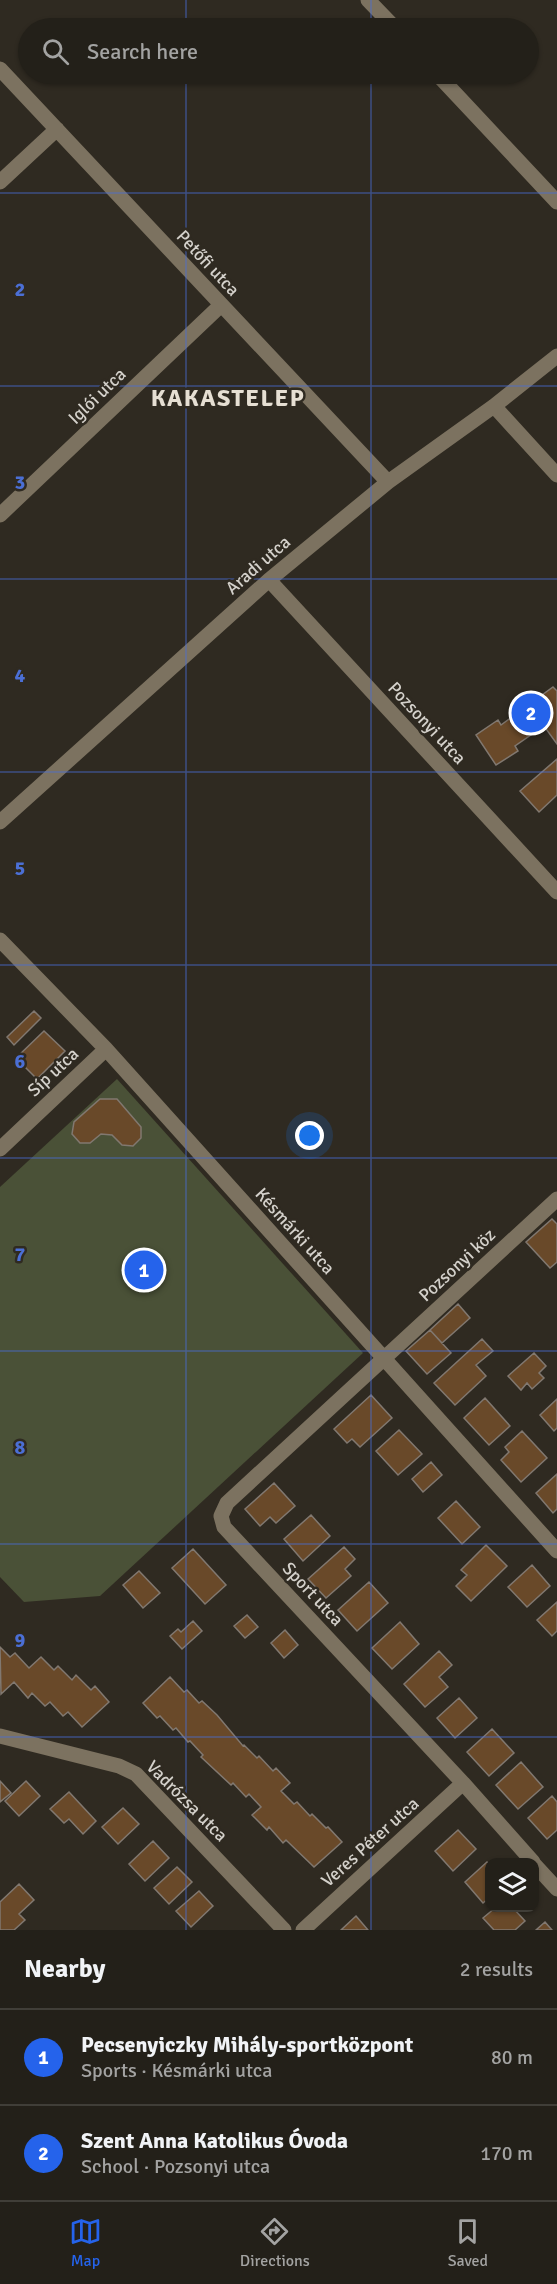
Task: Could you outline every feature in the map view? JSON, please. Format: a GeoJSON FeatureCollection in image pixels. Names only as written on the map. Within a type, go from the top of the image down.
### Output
{"type":"FeatureCollection","features":[{"type":"Feature","properties":{"kind":"street"},"geometry":{"type":"LineString","coordinates":[[368,0],[385,18]]}},
{"type":"Feature","properties":{"kind":"street","name":"Petőfi utca"},"geometry":{"type":"LineString","coordinates":[[0,69],[220,306],[388,482]]}},
{"type":"Feature","properties":{"kind":"street"},"geometry":{"type":"LineString","coordinates":[[446,84],[557,202]]}},
{"type":"Feature","properties":{"kind":"street"},"geometry":{"type":"LineString","coordinates":[[0,182],[57,129]]}},
{"type":"Feature","properties":{"kind":"street","name":"Iglói utca"},"geometry":{"type":"LineString","coordinates":[[0,515],[220,306]]}},
{"type":"Feature","properties":{"kind":"street","name":"Aradi utca"},"geometry":{"type":"LineString","coordinates":[[0,822],[269,580],[388,482],[494,406],[557,356]]}},
{"type":"Feature","properties":{"kind":"street"},"geometry":{"type":"LineString","coordinates":[[494,406],[557,475]]}},
{"type":"Feature","properties":{"kind":"street","name":"Pozsonyi utca"},"geometry":{"type":"LineString","coordinates":[[269,580],[557,892]]}},
{"type":"Feature","properties":{"kind":"street","name":"Késmárki utca"},"geometry":{"type":"LineString","coordinates":[[0,940],[106,1048],[383,1360],[557,1551]]}},
{"type":"Feature","properties":{"kind":"street","name":"Síp utca"},"geometry":{"type":"LineString","coordinates":[[0,1149],[106,1048]]}},
{"type":"Feature","properties":{"kind":"street","name":"Pozsonyi köz"},"geometry":{"type":"LineString","coordinates":[[383,1360],[557,1199]]}},
{"type":"Feature","properties":{"kind":"street","name":"Sport utca"},"geometry":{"type":"LineString","coordinates":[[383,1360],[227,1503],[221,1516],[224,1527],[463,1783],[530,1858]]}},
{"type":"Feature","properties":{"kind":"street","name":"Vadrózsa utca"},"geometry":{"type":"LineString","coordinates":[[0,1737],[119,1766],[136,1774],[284,1930]]}},
{"type":"Feature","properties":{"kind":"street","name":"Veres Péter utca"},"geometry":{"type":"LineString","coordinates":[[303,1930],[463,1783]]}},
{"type":"Feature","properties":{"kind":"street","name":"Sport utca"},"geometry":{"type":"LineString","coordinates":[[539,1869],[557,1889]]}},
{"type":"Feature","properties":{"kind":"green space"},"geometry":{"type":"Polygon","coordinates":[[[117,1079],[363,1353],[100,1596],[24,1602],[0,1577],[0,1187],[117,1079]]]}},
{"type":"Feature","properties":{"kind":"building"},"geometry":{"type":"Polygon","coordinates":[[[553,687],[557,691],[557,744],[544,726],[515,746],[518,751],[496,765],[476,735],[498,720],[501,725],[553,687]]]}},
{"type":"Feature","properties":{"kind":"building"},"geometry":{"type":"Polygon","coordinates":[[[557,759],[557,795],[539,812],[520,791],[557,759]]]}},
{"type":"Feature","properties":{"kind":"building"},"geometry":{"type":"Polygon","coordinates":[[[34,1011],[41,1018],[14,1045],[7,1037],[34,1011]]]}},
{"type":"Feature","properties":{"kind":"building"},"geometry":{"type":"Polygon","coordinates":[[[44,1031],[65,1051],[37,1079],[16,1058],[44,1031]]]}},
{"type":"Feature","properties":{"kind":"building"},"geometry":{"type":"Polygon","coordinates":[[[100,1099],[117,1099],[141,1127],[141,1138],[133,1146],[122,1145],[112,1135],[101,1134],[90,1143],[80,1143],[72,1134],[74,1122],[100,1099]]]}},
{"type":"Feature","properties":{"kind":"building"},"geometry":{"type":"Polygon","coordinates":[[[552,1219],[557,1224],[557,1262],[550,1268],[526,1242],[552,1219]]]}},
{"type":"Feature","properties":{"kind":"building"},"geometry":{"type":"Polygon","coordinates":[[[458,1304],[470,1318],[442,1343],[430,1330],[458,1304]]]}},
{"type":"Feature","properties":{"kind":"building"},"geometry":{"type":"Polygon","coordinates":[[[430,1330],[451,1353],[427,1374],[406,1351],[430,1330]]]}},
{"type":"Feature","properties":{"kind":"building"},"geometry":{"type":"Polygon","coordinates":[[[482,1339],[493,1351],[476,1365],[486,1376],[455,1405],[434,1383],[482,1339]]]}},
{"type":"Feature","properties":{"kind":"building"},"geometry":{"type":"Polygon","coordinates":[[[534,1353],[546,1366],[539,1373],[544,1378],[532,1389],[527,1383],[521,1390],[508,1376],[534,1353]]]}},
{"type":"Feature","properties":{"kind":"building"},"geometry":{"type":"Polygon","coordinates":[[[371,1395],[392,1418],[360,1447],[352,1439],[347,1443],[334,1429],[371,1395]]]}},
{"type":"Feature","properties":{"kind":"building"},"geometry":{"type":"Polygon","coordinates":[[[485,1398],[510,1426],[489,1445],[464,1418],[485,1398]]]}},
{"type":"Feature","properties":{"kind":"building"},"geometry":{"type":"Polygon","coordinates":[[[557,1399],[557,1428],[554,1431],[540,1415],[557,1399]]]}},
{"type":"Feature","properties":{"kind":"building"},"geometry":{"type":"Polygon","coordinates":[[[399,1430],[422,1454],[398,1475],[376,1451],[399,1430]]]}},
{"type":"Feature","properties":{"kind":"building"},"geometry":{"type":"Polygon","coordinates":[[[522,1431],[547,1458],[521,1482],[501,1460],[509,1452],[505,1447],[522,1431]]]}},
{"type":"Feature","properties":{"kind":"building"},"geometry":{"type":"Polygon","coordinates":[[[431,1462],[442,1475],[423,1492],[412,1479],[431,1462]]]}},
{"type":"Feature","properties":{"kind":"building"},"geometry":{"type":"Polygon","coordinates":[[[557,1474],[557,1509],[553,1513],[536,1493],[557,1474]]]}},
{"type":"Feature","properties":{"kind":"building"},"geometry":{"type":"Polygon","coordinates":[[[274,1483],[295,1506],[276,1523],[270,1517],[260,1526],[245,1509],[274,1483]]]}},
{"type":"Feature","properties":{"kind":"building"},"geometry":{"type":"Polygon","coordinates":[[[456,1501],[480,1527],[462,1544],[438,1518],[456,1501]]]}},
{"type":"Feature","properties":{"kind":"building"},"geometry":{"type":"Polygon","coordinates":[[[311,1515],[330,1536],[303,1561],[284,1539],[311,1515]]]}},
{"type":"Feature","properties":{"kind":"building"},"geometry":{"type":"Polygon","coordinates":[[[486,1545],[507,1566],[471,1601],[456,1586],[467,1575],[461,1570],[486,1545]]]}},
{"type":"Feature","properties":{"kind":"building"},"geometry":{"type":"Polygon","coordinates":[[[344,1547],[355,1559],[345,1569],[351,1576],[326,1598],[308,1579],[344,1547]]]}},
{"type":"Feature","properties":{"kind":"building"},"geometry":{"type":"Polygon","coordinates":[[[193,1549],[226,1585],[205,1604],[172,1568],[193,1549]]]}},
{"type":"Feature","properties":{"kind":"building"},"geometry":{"type":"Polygon","coordinates":[[[532,1565],[550,1586],[527,1607],[508,1587],[532,1565]]]}},
{"type":"Feature","properties":{"kind":"building"},"geometry":{"type":"Polygon","coordinates":[[[139,1571],[160,1593],[143,1608],[123,1585],[139,1571]]]}},
{"type":"Feature","properties":{"kind":"building"},"geometry":{"type":"Polygon","coordinates":[[[369,1582],[388,1603],[357,1631],[338,1610],[369,1582]]]}},
{"type":"Feature","properties":{"kind":"building"},"geometry":{"type":"Polygon","coordinates":[[[557,1602],[557,1631],[552,1636],[537,1620],[557,1602]]]}},
{"type":"Feature","properties":{"kind":"building"},"geometry":{"type":"Polygon","coordinates":[[[247,1615],[258,1627],[245,1638],[234,1626],[247,1615]]]}},
{"type":"Feature","properties":{"kind":"building"},"geometry":{"type":"Polygon","coordinates":[[[193,1621],[202,1631],[182,1649],[170,1636],[178,1629],[181,1632],[193,1621]]]}},
{"type":"Feature","properties":{"kind":"building"},"geometry":{"type":"Polygon","coordinates":[[[400,1622],[419,1644],[392,1669],[372,1648],[400,1622]]]}},
{"type":"Feature","properties":{"kind":"building"},"geometry":{"type":"Polygon","coordinates":[[[285,1630],[298,1645],[284,1658],[271,1643],[285,1630]]]}},
{"type":"Feature","properties":{"kind":"building"},"geometry":{"type":"Polygon","coordinates":[[[0,1647],[10,1657],[15,1653],[29,1668],[41,1657],[54,1670],[58,1666],[72,1680],[76,1675],[91,1690],[95,1686],[109,1702],[82,1727],[68,1712],[63,1716],[50,1702],[45,1706],[32,1693],[28,1698],[14,1682],[1,1694],[0,1647]]]}},
{"type":"Feature","properties":{"kind":"building"},"geometry":{"type":"Polygon","coordinates":[[[439,1651],[452,1665],[439,1677],[448,1687],[425,1707],[404,1684],[439,1651]]]}},
{"type":"Feature","properties":{"kind":"building"},"geometry":{"type":"Polygon","coordinates":[[[170,1677],[184,1692],[187,1690],[199,1703],[202,1701],[217,1715],[243,1746],[257,1758],[259,1756],[273,1771],[276,1768],[290,1783],[281,1791],[294,1804],[297,1802],[310,1816],[312,1814],[326,1828],[328,1827],[342,1842],[314,1867],[286,1840],[283,1843],[269,1827],[267,1830],[252,1815],[261,1807],[249,1794],[246,1797],[233,1783],[231,1785],[201,1757],[203,1755],[190,1741],[188,1742],[176,1728],[173,1730],[160,1716],[157,1718],[143,1703],[170,1677]]]}},
{"type":"Feature","properties":{"kind":"building"},"geometry":{"type":"Polygon","coordinates":[[[459,1698],[477,1718],[455,1738],[437,1718],[459,1698]]]}},
{"type":"Feature","properties":{"kind":"building"},"geometry":{"type":"Polygon","coordinates":[[[492,1729],[514,1753],[489,1776],[467,1752],[492,1729]]]}},
{"type":"Feature","properties":{"kind":"building"},"geometry":{"type":"Polygon","coordinates":[[[521,1762],[543,1787],[518,1809],[496,1785],[521,1762]]]}},
{"type":"Feature","properties":{"kind":"building"},"geometry":{"type":"Polygon","coordinates":[[[0,1781],[11,1793],[0,1802],[0,1781]]]}},
{"type":"Feature","properties":{"kind":"building"},"geometry":{"type":"Polygon","coordinates":[[[26,1781],[40,1796],[19,1816],[5,1801],[26,1781]]]}},
{"type":"Feature","properties":{"kind":"building"},"geometry":{"type":"Polygon","coordinates":[[[69,1792],[96,1821],[83,1834],[69,1819],[64,1823],[50,1809],[69,1792]]]}},
{"type":"Feature","properties":{"kind":"building"},"geometry":{"type":"Polygon","coordinates":[[[552,1796],[557,1802],[557,1830],[547,1839],[528,1818],[552,1796]]]}},
{"type":"Feature","properties":{"kind":"building"},"geometry":{"type":"Polygon","coordinates":[[[123,1808],[139,1824],[118,1844],[102,1827],[123,1808]]]}},
{"type":"Feature","properties":{"kind":"building"},"geometry":{"type":"Polygon","coordinates":[[[458,1830],[476,1849],[453,1871],[435,1851],[458,1830]]]}},
{"type":"Feature","properties":{"kind":"building"},"geometry":{"type":"Polygon","coordinates":[[[153,1841],[169,1858],[145,1881],[129,1864],[153,1841]]]}},
{"type":"Feature","properties":{"kind":"building"},"geometry":{"type":"Polygon","coordinates":[[[485,1864],[485,1901],[483,1903],[465,1882],[485,1864]]]}},
{"type":"Feature","properties":{"kind":"building"},"geometry":{"type":"Polygon","coordinates":[[[177,1867],[192,1882],[169,1904],[154,1888],[177,1867]]]}},
{"type":"Feature","properties":{"kind":"building"},"geometry":{"type":"Polygon","coordinates":[[[19,1884],[34,1900],[19,1914],[25,1920],[14,1930],[0,1930],[0,1902],[19,1884]]]}},
{"type":"Feature","properties":{"kind":"building"},"geometry":{"type":"Polygon","coordinates":[[[199,1891],[213,1906],[191,1927],[176,1911],[199,1891]]]}},
{"type":"Feature","properties":{"kind":"building"},"geometry":{"type":"Polygon","coordinates":[[[490,1912],[517,1912],[525,1921],[515,1930],[494,1930],[483,1918],[490,1912]]]}},
{"type":"Feature","properties":{"kind":"building"},"geometry":{"type":"Polygon","coordinates":[[[356,1916],[368,1930],[341,1930],[356,1916]]]}},
{"type":"Feature","properties":{"kind":"building"},"geometry":{"type":"Polygon","coordinates":[[[545,1922],[552,1930],[536,1930],[545,1922]]]}},
{"type":"Feature","properties":{"kind":"place","name":"Szent Anna Katolikus Óvoda"},"geometry":{"type":"Point","coordinates":[531,713]}},
{"type":"Feature","properties":{"kind":"place","name":"Pecsenyiczky Mihály-sportközpont"},"geometry":{"type":"Point","coordinates":[144,1270]}},
{"type":"Feature","properties":{"kind":"district","name":"KAKASTELEP"},"geometry":{"type":"Point","coordinates":[228,398]}}]}
